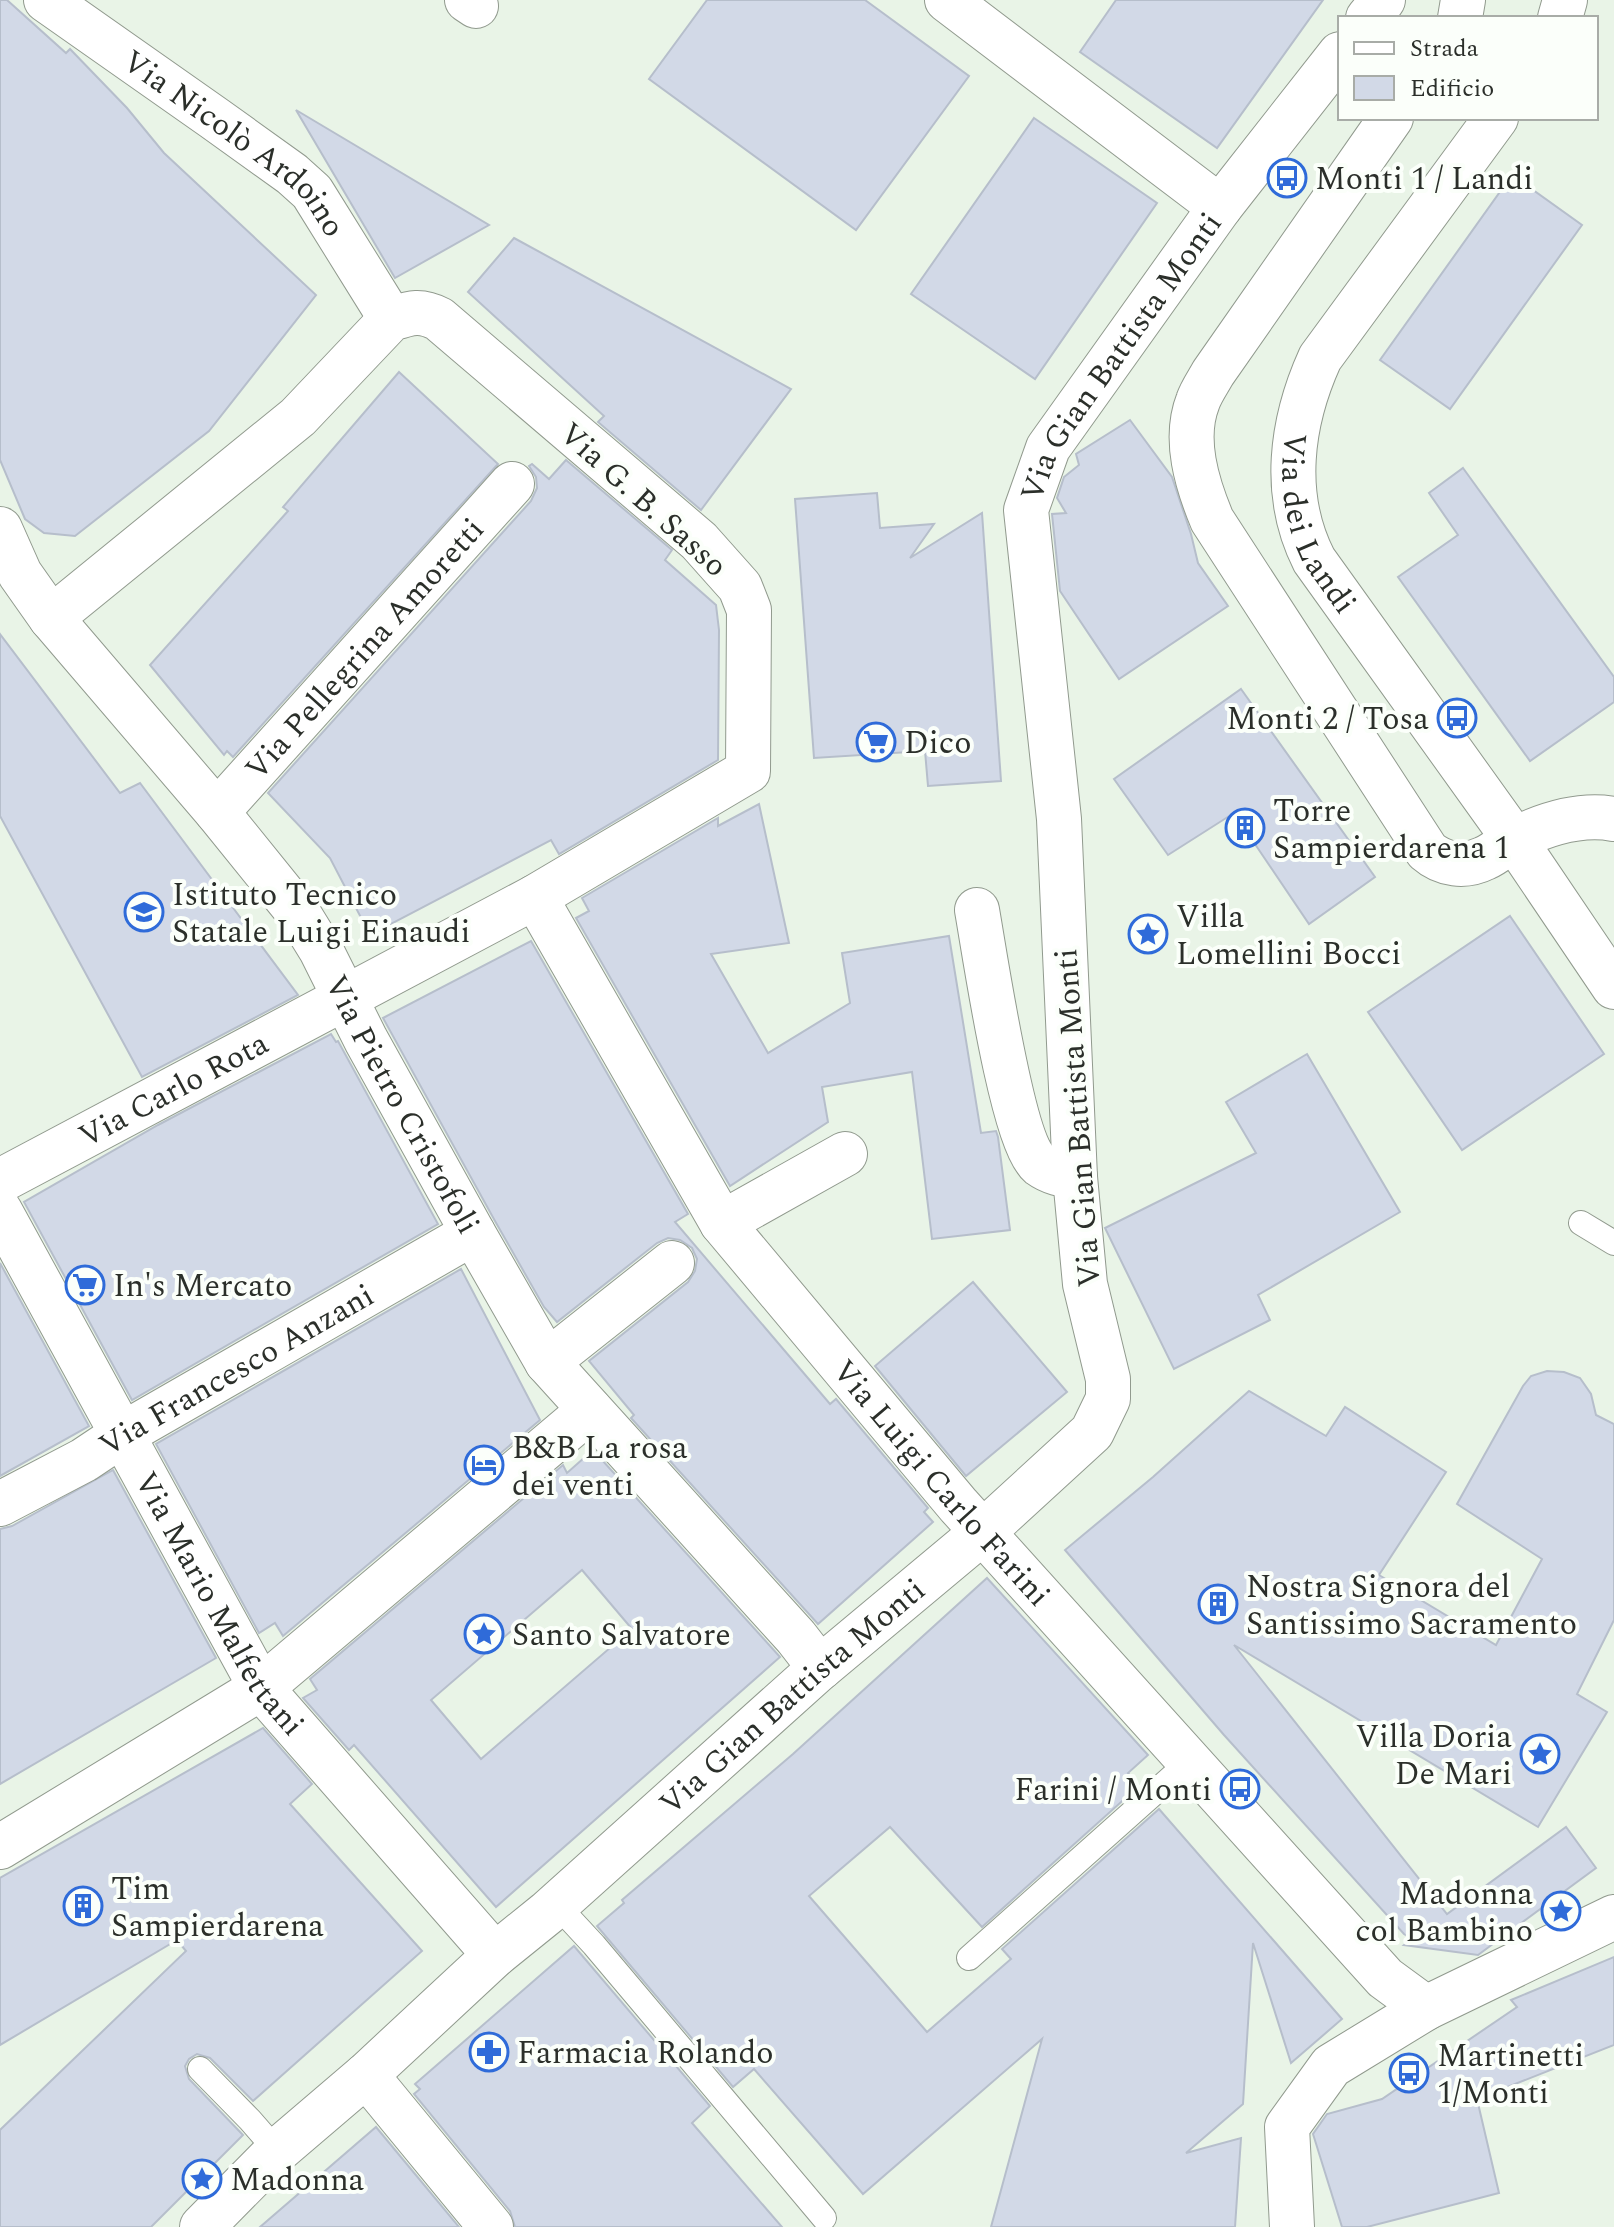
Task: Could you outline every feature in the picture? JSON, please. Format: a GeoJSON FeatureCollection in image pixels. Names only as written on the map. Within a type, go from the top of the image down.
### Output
{"type":"FeatureCollection","features":[{"type":"Feature","properties":{"kind":"street","name":"Via Nicolò Ardoino"},"geometry":{"type":"LineString","coordinates":[[46,0],[237,134],[312,192],[391,319]]}},
{"type":"Feature","properties":{"kind":"street"},"geometry":{"type":"LineString","coordinates":[[947,0],[1220,207]]}},
{"type":"Feature","properties":{"kind":"street"},"geometry":{"type":"LineString","coordinates":[[1370,16],[1383,0]]}},
{"type":"Feature","properties":{"kind":"street","name":"Via Gian Battista Monti"},"geometry":{"type":"LineString","coordinates":[[202,2227],[277,2151],[366,2075],[495,1955],[820,1668],[984,1531],[1092,1432],[1108,1399],[1106,1368],[1085,1284],[1075,1177],[1059,819],[1026,510],[1048,448],[1220,207],[1338,57]]}},
{"type":"Feature","properties":{"kind":"street"},"geometry":{"type":"LineString","coordinates":[[1390,120],[1213,373],[1198,401],[1192,425],[1196,474],[1212,520],[1427,851],[1437,860],[1465,864],[1485,859],[1514,839],[1556,822],[1614,819]]}},
{"type":"Feature","properties":{"kind":"street","name":"Via dei Landi"},"geometry":{"type":"LineString","coordinates":[[1495,120],[1320,358],[1304,392],[1298,419],[1294,476],[1300,524],[1314,560],[1514,839]]}},
{"type":"Feature","properties":{"kind":"street","name":"Via G. B. Sasso"},"geometry":{"type":"LineString","coordinates":[[345,996],[535,897],[748,771],[749,610],[740,587],[699,541],[439,319],[426,312],[391,319]]}},
{"type":"Feature","properties":{"kind":"street"},"geometry":{"type":"LineString","coordinates":[[51,618],[298,417],[391,319]]}},
{"type":"Feature","properties":{"kind":"street","name":"Via Pellegrina Amoretti"},"geometry":{"type":"LineString","coordinates":[[217,812],[512,484]]}},
{"type":"Feature","properties":{"kind":"street","name":"Via Pietro Cristofoli"},"geometry":{"type":"LineString","coordinates":[[0,529],[10,579],[51,618],[297,911],[547,1362],[796,1637],[820,1668]]}},
{"type":"Feature","properties":{"kind":"street"},"geometry":{"type":"LineString","coordinates":[[1514,839],[1614,987]]}},
{"type":"Feature","properties":{"kind":"street","name":"Via Luigi Carlo Farini"},"geometry":{"type":"LineString","coordinates":[[535,897],[722,1223],[959,1506],[1385,1978],[1426,2008]]}},
{"type":"Feature","properties":{"kind":"street"},"geometry":{"type":"LineString","coordinates":[[977,910],[1013,1103],[1024,1139],[1039,1164],[1056,1174],[1075,1177]]}},
{"type":"Feature","properties":{"kind":"street","name":"Via Carlo Rota"},"geometry":{"type":"LineString","coordinates":[[0,1181],[345,996]]}},
{"type":"Feature","properties":{"kind":"street"},"geometry":{"type":"LineString","coordinates":[[722,1223],[845,1154]]}},
{"type":"Feature","properties":{"kind":"street","name":"Via Mario Malfettani"},"geometry":{"type":"LineString","coordinates":[[0,1211],[261,1688],[495,1955]]}},
{"type":"Feature","properties":{"kind":"street","name":"Via Francesco Anzani"},"geometry":{"type":"LineString","coordinates":[[0,1504],[84,1460],[123,1434],[473,1233]]}},
{"type":"Feature","properties":{"kind":"street"},"geometry":{"type":"LineString","coordinates":[[547,1362],[672,1263]]}},
{"type":"Feature","properties":{"kind":"street"},"geometry":{"type":"LineString","coordinates":[[0,1847],[261,1688],[590,1410]]}},
{"type":"Feature","properties":{"kind":"street"},"geometry":{"type":"LineString","coordinates":[[1292,2227],[1287,2127],[1331,2066],[1426,2008],[1614,1917]]}},
{"type":"Feature","properties":{"kind":"street"},"geometry":{"type":"LineString","coordinates":[[366,2075],[491,2227]]}},
{"type":"Feature","properties":{"kind":"lane"},"geometry":{"type":"LineString","coordinates":[[1581,1223],[1614,1243]]}},
{"type":"Feature","properties":{"kind":"lane"},"geometry":{"type":"LineString","coordinates":[[969,1958],[1190,1761]]}},
{"type":"Feature","properties":{"kind":"lane"},"geometry":{"type":"LineString","coordinates":[[556,1904],[824,2218]]}},
{"type":"Feature","properties":{"kind":"lane"},"geometry":{"type":"LineString","coordinates":[[200,2069],[277,2151]]}},
{"type":"Feature","properties":{"kind":"building"},"geometry":{"type":"Polygon","coordinates":[[[0,0],[7,0],[66,53],[70,49],[127,108],[164,153],[316,295],[209,431],[75,536],[44,533],[25,519],[0,460],[0,0]]]}},
{"type":"Feature","properties":{"kind":"building"},"geometry":{"type":"Polygon","coordinates":[[[707,0],[865,0],[969,76],[856,230],[649,79],[707,0]]]}},
{"type":"Feature","properties":{"kind":"building"},"geometry":{"type":"Polygon","coordinates":[[[1116,0],[1323,0],[1217,148],[1080,52],[1116,0]]]}},
{"type":"Feature","properties":{"kind":"building"},"geometry":{"type":"Polygon","coordinates":[[[296,110],[489,225],[395,278],[296,110]]]}},
{"type":"Feature","properties":{"kind":"building"},"geometry":{"type":"Polygon","coordinates":[[[1034,118],[1157,203],[1035,379],[911,294],[1034,118]]]}},
{"type":"Feature","properties":{"kind":"building"},"geometry":{"type":"Polygon","coordinates":[[[1512,175],[1582,225],[1450,409],[1380,360],[1512,175]]]}},
{"type":"Feature","properties":{"kind":"building"},"geometry":{"type":"Polygon","coordinates":[[[514,238],[791,389],[701,510],[598,422],[604,416],[468,292],[514,238]]]}},
{"type":"Feature","properties":{"kind":"building"},"geometry":{"type":"Polygon","coordinates":[[[399,372],[498,464],[233,757],[227,751],[224,755],[150,665],[288,511],[283,507],[399,372]]]}},
{"type":"Feature","properties":{"kind":"building"},"geometry":{"type":"Polygon","coordinates":[[[1130,420],[1172,477],[1198,563],[1228,606],[1119,679],[1060,591],[1052,514],[1066,513],[1057,498],[1064,477],[1079,465],[1076,454],[1130,420]]]}},
{"type":"Feature","properties":{"kind":"building"},"geometry":{"type":"Polygon","coordinates":[[[566,460],[672,550],[665,560],[716,605],[719,630],[718,760],[559,854],[551,840],[370,935],[330,858],[268,793],[531,501],[537,488],[536,477],[529,466],[532,464],[549,479],[566,460]]]}},
{"type":"Feature","properties":{"kind":"building"},"geometry":{"type":"Polygon","coordinates":[[[1463,468],[1614,677],[1614,702],[1530,761],[1398,577],[1458,535],[1429,493],[1463,468]]]}},
{"type":"Feature","properties":{"kind":"building"},"geometry":{"type":"Polygon","coordinates":[[[877,493],[880,528],[934,524],[910,558],[982,513],[1001,781],[928,786],[925,751],[814,758],[795,499],[877,493]]]}},
{"type":"Feature","properties":{"kind":"building","name":"Istituto Tecnico Statale Luigi Einaudi"},"geometry":{"type":"Polygon","coordinates":[[[0,634],[120,793],[140,783],[298,995],[142,1077],[0,816],[0,634]]]}},
{"type":"Feature","properties":{"kind":"building","name":"Torre Sampierdarena 1"},"geometry":{"type":"Polygon","coordinates":[[[1241,689],[1375,877],[1309,924],[1234,813],[1168,855],[1114,779],[1241,689]]]}},
{"type":"Feature","properties":{"kind":"building"},"geometry":{"type":"Polygon","coordinates":[[[759,804],[789,943],[711,954],[768,1053],[850,1003],[842,953],[949,936],[981,1133],[996,1131],[998,1137],[1010,1230],[932,1239],[912,1072],[822,1087],[828,1122],[730,1186],[576,918],[589,911],[582,898],[718,818],[718,826],[759,804]]]}},
{"type":"Feature","properties":{"kind":"building"},"geometry":{"type":"Polygon","coordinates":[[[1510,916],[1604,1054],[1462,1150],[1368,1012],[1510,916]]]}},
{"type":"Feature","properties":{"kind":"building"},"geometry":{"type":"Polygon","coordinates":[[[531,941],[688,1214],[675,1222],[830,1404],[836,1399],[928,1508],[924,1512],[933,1522],[818,1624],[631,1418],[634,1415],[589,1361],[688,1282],[695,1271],[697,1259],[692,1248],[680,1240],[668,1238],[657,1243],[557,1322],[544,1307],[383,1018],[531,941]]]}},
{"type":"Feature","properties":{"kind":"building"},"geometry":{"type":"Polygon","coordinates":[[[331,1034],[338,1041],[438,1224],[132,1400],[24,1202],[158,1125],[331,1034]]]}},
{"type":"Feature","properties":{"kind":"building"},"geometry":{"type":"Polygon","coordinates":[[[1307,1054],[1400,1212],[1258,1295],[1270,1320],[1174,1369],[1105,1228],[1256,1153],[1226,1102],[1307,1054]]]}},
{"type":"Feature","properties":{"kind":"building"},"geometry":{"type":"Polygon","coordinates":[[[0,1263],[89,1426],[0,1476],[0,1263]]]}},
{"type":"Feature","properties":{"kind":"building"},"geometry":{"type":"Polygon","coordinates":[[[461,1269],[540,1420],[283,1636],[275,1623],[259,1633],[156,1444],[461,1269]]]}},
{"type":"Feature","properties":{"kind":"building"},"geometry":{"type":"Polygon","coordinates":[[[973,1282],[1067,1392],[966,1476],[875,1366],[973,1282]]]}},
{"type":"Feature","properties":{"kind":"building"},"geometry":{"type":"Polygon","coordinates":[[[1547,1371],[1564,1372],[1580,1378],[1591,1394],[1596,1415],[1614,1424],[1614,1620],[1577,1694],[1607,1712],[1538,1827],[1234,1645],[1447,1914],[1566,1827],[1596,1868],[1478,1955],[1404,1945],[1412,1939],[1404,1934],[1224,1735],[1065,1550],[1249,1391],[1326,1436],[1345,1407],[1446,1472],[1379,1575],[1496,1645],[1542,1559],[1457,1504],[1523,1386],[1531,1376],[1547,1371]]]}},
{"type":"Feature","properties":{"kind":"building"},"geometry":{"type":"Polygon","coordinates":[[[593,1450],[780,1657],[496,1907],[354,1745],[349,1750],[303,1698],[317,1690],[310,1679],[563,1465],[567,1473],[593,1450]],[[582,1570],[431,1700],[481,1759],[632,1629],[582,1570]]]}},
{"type":"Feature","properties":{"kind":"building"},"geometry":{"type":"Polygon","coordinates":[[[113,1470],[216,1658],[0,1784],[0,1529],[12,1526],[113,1470]]]}},
{"type":"Feature","properties":{"kind":"building"},"geometry":{"type":"Polygon","coordinates":[[[987,1578],[1148,1755],[1128,1773],[1139,1786],[982,1927],[890,1827],[809,1896],[927,2032],[1011,1959],[1002,1949],[1159,1809],[1342,2019],[1291,2063],[1253,1943],[1243,2104],[1186,2153],[1241,2138],[1235,2227],[991,2227],[1042,2039],[863,2194],[754,2069],[733,2087],[597,1926],[624,1903],[622,1900],[793,1754],[987,1578]]]}},
{"type":"Feature","properties":{"kind":"building"},"geometry":{"type":"Polygon","coordinates":[[[263,1728],[312,1784],[290,1804],[422,1951],[253,2101],[210,2058],[197,2054],[189,2059],[185,2066],[189,2079],[243,2135],[151,2227],[0,2227],[0,2130],[186,1951],[177,1940],[0,2045],[0,1878],[263,1728]]]}},
{"type":"Feature","properties":{"kind":"building"},"geometry":{"type":"Polygon","coordinates":[[[574,1946],[710,2106],[692,2123],[782,2227],[515,2227],[510,2211],[414,2094],[420,2089],[415,2084],[574,1946]]]}},
{"type":"Feature","properties":{"kind":"building"},"geometry":{"type":"Polygon","coordinates":[[[1614,1957],[1614,2045],[1477,2099],[1499,2193],[1367,2227],[1342,2227],[1313,2134],[1327,2114],[1382,2099],[1517,2007],[1511,2000],[1614,1957]]]}},
{"type":"Feature","properties":{"kind":"building"},"geometry":{"type":"Polygon","coordinates":[[[376,2127],[459,2227],[260,2227],[376,2127]]]}},
{"type":"Feature","properties":{"kind":"place","name":"Monti 1 / Landi"},"geometry":{"type":"Point","coordinates":[1287,178]}},
{"type":"Feature","properties":{"kind":"place","name":"Monti 2 / Tosa"},"geometry":{"type":"Point","coordinates":[1457,718]}},
{"type":"Feature","properties":{"kind":"place","name":"Dico"},"geometry":{"type":"Point","coordinates":[876,742]}},
{"type":"Feature","properties":{"kind":"place","name":"Torre Sampierdarena 1"},"geometry":{"type":"Point","coordinates":[1245,828]}},
{"type":"Feature","properties":{"kind":"place","name":"Istituto Tecnico Statale Luigi Einaudi"},"geometry":{"type":"Point","coordinates":[144,912]}},
{"type":"Feature","properties":{"kind":"place","name":"Villa Lomellini Bocci"},"geometry":{"type":"Point","coordinates":[1148,934]}},
{"type":"Feature","properties":{"kind":"place","name":"In's Mercato"},"geometry":{"type":"Point","coordinates":[85,1285]}},
{"type":"Feature","properties":{"kind":"place","name":"B&B La rosa dei venti"},"geometry":{"type":"Point","coordinates":[484,1465]}},
{"type":"Feature","properties":{"kind":"place","name":"Nostra Signora del Santissimo Sacramento"},"geometry":{"type":"Point","coordinates":[1218,1604]}},
{"type":"Feature","properties":{"kind":"place","name":"Santo Salvatore"},"geometry":{"type":"Point","coordinates":[484,1634]}},
{"type":"Feature","properties":{"kind":"place","name":"Villa Doria De Mari"},"geometry":{"type":"Point","coordinates":[1540,1754]}},
{"type":"Feature","properties":{"kind":"place","name":"Farini / Monti"},"geometry":{"type":"Point","coordinates":[1240,1789]}},
{"type":"Feature","properties":{"kind":"place","name":"Tim Sampierdarena"},"geometry":{"type":"Point","coordinates":[83,1906]}},
{"type":"Feature","properties":{"kind":"place","name":"Madonna col Bambino"},"geometry":{"type":"Point","coordinates":[1561,1911]}},
{"type":"Feature","properties":{"kind":"place","name":"Farmacia Rolando"},"geometry":{"type":"Point","coordinates":[489,2052]}},
{"type":"Feature","properties":{"kind":"place","name":"Martinetti 1/Monti"},"geometry":{"type":"Point","coordinates":[1409,2073]}},
{"type":"Feature","properties":{"kind":"place","name":"Madonna"},"geometry":{"type":"Point","coordinates":[202,2179]}}]}
